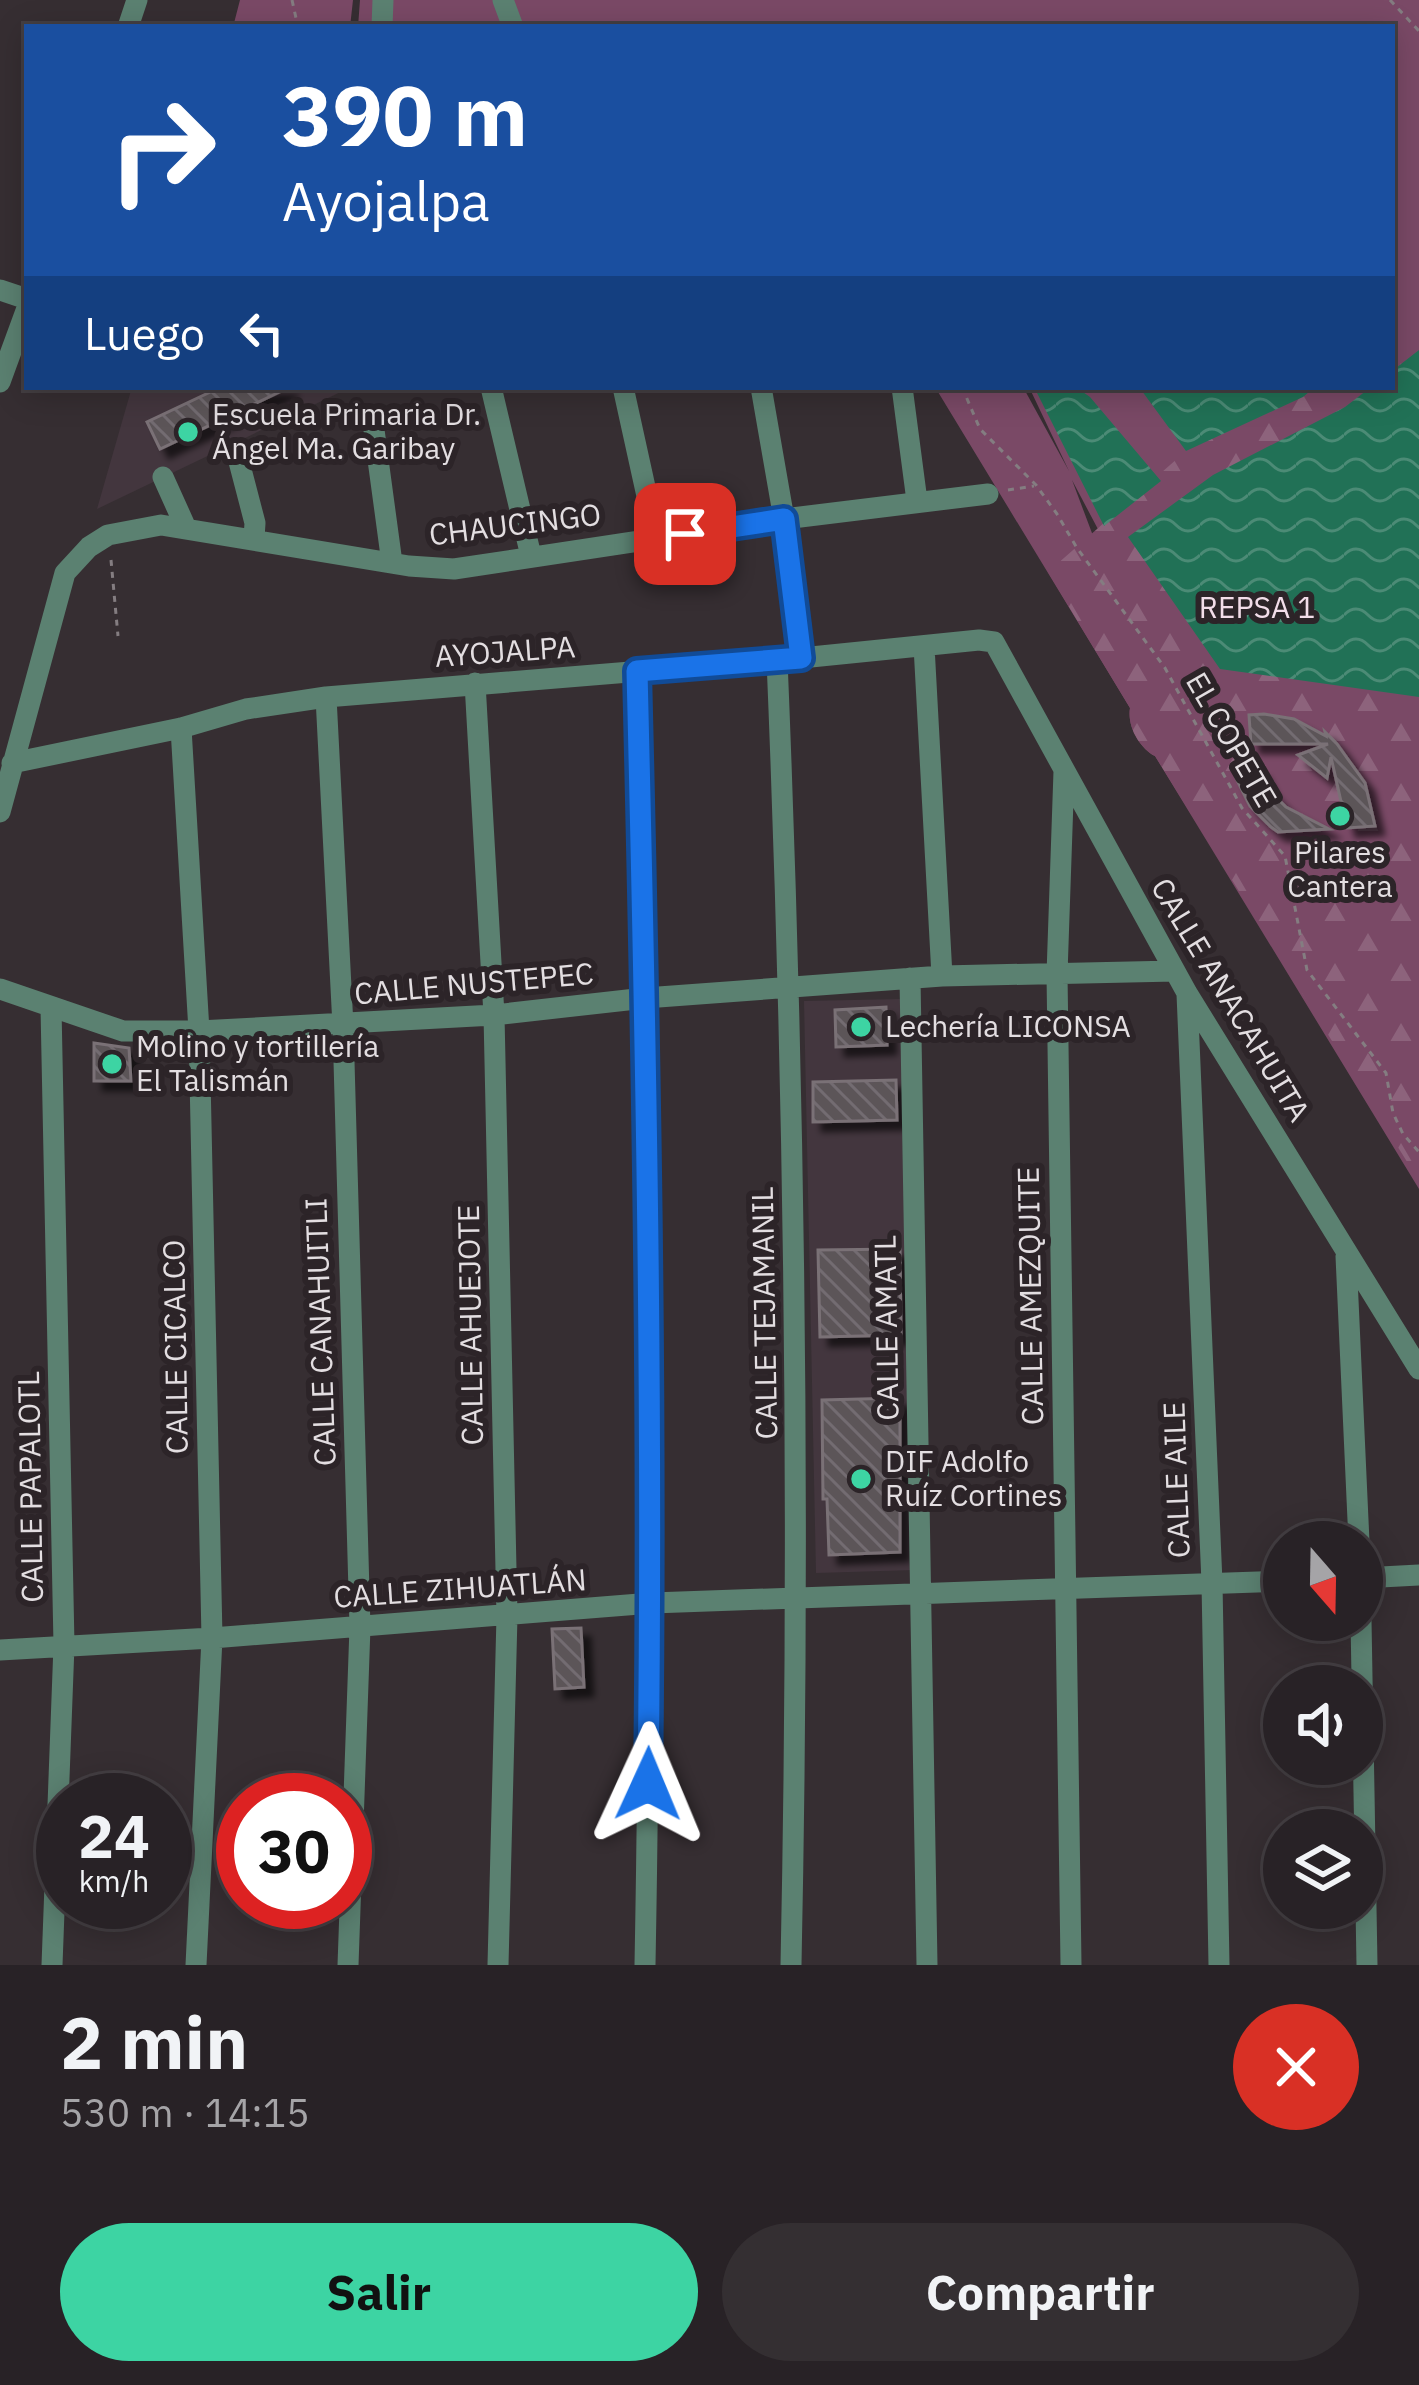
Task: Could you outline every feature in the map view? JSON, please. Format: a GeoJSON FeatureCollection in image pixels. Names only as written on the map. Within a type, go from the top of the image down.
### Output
{"type":"FeatureCollection","features":[{"type":"Feature","properties":{"kind":"street"},"geometry":{"type":"LineString","coordinates":[[0,382],[24,316]]}},
{"type":"Feature","properties":{"kind":"street"},"geometry":{"type":"LineString","coordinates":[[491,390],[531,556]]}},
{"type":"Feature","properties":{"kind":"street"},"geometry":{"type":"LineString","coordinates":[[624,390],[656,538]]}},
{"type":"Feature","properties":{"kind":"street"},"geometry":{"type":"LineString","coordinates":[[762,390],[801,658]]}},
{"type":"Feature","properties":{"kind":"street"},"geometry":{"type":"LineString","coordinates":[[902,390],[916,501]]}},
{"type":"Feature","properties":{"kind":"street"},"geometry":{"type":"LineString","coordinates":[[374,430],[392,563]]}},
{"type":"Feature","properties":{"kind":"street"},"geometry":{"type":"LineString","coordinates":[[236,450],[254,538]]}},
{"type":"Feature","properties":{"kind":"street"},"geometry":{"type":"LineString","coordinates":[[163,477],[186,528]]}},
{"type":"Feature","properties":{"kind":"street","name":"CHAUCINGO"},"geometry":{"type":"LineString","coordinates":[[108,535],[140,526],[186,528],[454,569],[784,519],[988,494]]}},
{"type":"Feature","properties":{"kind":"street"},"geometry":{"type":"LineString","coordinates":[[0,812],[65,573],[108,535]]}},
{"type":"Feature","properties":{"kind":"street","name":"AYOJALPA"},"geometry":{"type":"LineString","coordinates":[[12,763],[181,728],[246,709],[326,697],[979,640],[994,642],[1003,654]]}},
{"type":"Feature","properties":{"kind":"street"},"geometry":{"type":"LineString","coordinates":[[924,646],[942,976]]}},
{"type":"Feature","properties":{"kind":"street","name":"CALLE ANACAHUITA"},"geometry":{"type":"LineString","coordinates":[[1003,654],[1187,994],[1419,1369]]}},
{"type":"Feature","properties":{"kind":"street","name":"CALLE TEJAMANIL"},"geometry":{"type":"LineString","coordinates":[[777,660],[791,987],[798,1599],[791,1965]]}},
{"type":"Feature","properties":{"kind":"street"},"geometry":{"type":"LineString","coordinates":[[637,671],[652,1603],[645,1965]]}},
{"type":"Feature","properties":{"kind":"street","name":"CALLE AHUEJOTE"},"geometry":{"type":"LineString","coordinates":[[475,683],[494,1015],[507,1616],[498,1965]]}},
{"type":"Feature","properties":{"kind":"street","name":"CALLE CANAHUITLI"},"geometry":{"type":"LineString","coordinates":[[326,697],[343,1026],[360,1627],[348,1965]]}},
{"type":"Feature","properties":{"kind":"street","name":"CALLE CICALCO"},"geometry":{"type":"LineString","coordinates":[[181,728],[199,1031],[212,1638],[196,1965]]}},
{"type":"Feature","properties":{"kind":"street","name":"CALLE AMEZQUITE"},"geometry":{"type":"LineString","coordinates":[[1064,770],[1057,974],[1071,1965]]}},
{"type":"Feature","properties":{"kind":"street","name":"CALLE NUSTEPEC"},"geometry":{"type":"LineString","coordinates":[[0,988],[123,1031],[199,1031],[494,1015],[645,998],[942,976],[1175,971]]}},
{"type":"Feature","properties":{"kind":"street","name":"CALLE AMATL"},"geometry":{"type":"LineString","coordinates":[[910,978],[927,1965]]}},
{"type":"Feature","properties":{"kind":"street","name":"CALLE AILE"},"geometry":{"type":"LineString","coordinates":[[1187,994],[1212,1583],[1219,1965]]}},
{"type":"Feature","properties":{"kind":"street","name":"CALLE PAPALOTL"},"geometry":{"type":"LineString","coordinates":[[51,1008],[64,1645],[52,1965]]}},
{"type":"Feature","properties":{"kind":"street"},"geometry":{"type":"LineString","coordinates":[[1346,1250],[1358,1521]]}},
{"type":"Feature","properties":{"kind":"street"},"geometry":{"type":"LineString","coordinates":[[1383,1577],[1419,1575]]}},
{"type":"Feature","properties":{"kind":"street","name":"CALLE ZIHUATLÁN"},"geometry":{"type":"LineString","coordinates":[[0,1649],[212,1638],[652,1603],[1263,1582]]}},
{"type":"Feature","properties":{"kind":"street"},"geometry":{"type":"LineString","coordinates":[[1361,1641],[1367,1965]]}},
{"type":"Feature","properties":{"kind":"path"},"geometry":{"type":"LineString","coordinates":[[1390,0],[1419,31]]}},
{"type":"Feature","properties":{"kind":"path","name":"EL COPETE"},"geometry":{"type":"LineString","coordinates":[[963,390],[980,429],[1036,485],[1165,668],[1242,808],[1285,856],[1307,970],[1386,1073],[1393,1113],[1419,1152]]}},
{"type":"Feature","properties":{"kind":"path"},"geometry":{"type":"LineString","coordinates":[[988,494],[1036,485]]}},
{"type":"Feature","properties":{"kind":"path"},"geometry":{"type":"LineString","coordinates":[[108,535],[118,636]]}},
{"type":"Feature","properties":{"kind":"path"},"geometry":{"type":"LineString","coordinates":[[1226,776],[1236,772]]}},
{"type":"Feature","properties":{"kind":"shaded area","name":"Escuela Primaria Dr. Ángel Ma. Garibay"},"geometry":{"type":"Polygon","coordinates":[[[131,390],[345,390],[97,509],[131,390]]]}},
{"type":"Feature","properties":{"kind":"shaded area"},"geometry":{"type":"Polygon","coordinates":[[[902,999],[914,1570],[816,1573],[804,1001],[902,999]]]}},
{"type":"Feature","properties":{"kind":"green space"},"geometry":{"type":"Polygon","coordinates":[[[240,0],[353,0],[350,24],[234,24],[240,0]]]}},
{"type":"Feature","properties":{"kind":"green space"},"geometry":{"type":"Polygon","coordinates":[[[360,0],[1419,0],[1419,336],[1395,338],[1395,24],[358,24],[360,0]]]}},
{"type":"Feature","properties":{"kind":"green space","name":"REPSA 1"},"geometry":{"type":"Polygon","coordinates":[[[1419,323],[1419,1181],[1155,756],[1136,736],[1130,708],[1048,572],[1186,451],[1311,390],[1395,390],[1395,334],[1419,323]]]}},
{"type":"Feature","properties":{"kind":"green space"},"geometry":{"type":"Polygon","coordinates":[[[937,390],[1025,390],[1069,471],[1030,390],[1315,390],[1100,533],[1072,480],[1101,557],[1419,1035],[1419,1189],[1155,756],[1136,736],[1130,708],[937,390]]]}},
{"type":"Feature","properties":{"kind":"water"},"geometry":{"type":"Polygon","coordinates":[[[1419,350],[1419,697],[1220,669],[1128,537],[1213,475],[1345,407],[1367,390],[1395,390],[1395,369],[1419,350]]]}},
{"type":"Feature","properties":{"kind":"water"},"geometry":{"type":"Polygon","coordinates":[[[1036,390],[1080,390],[1090,397],[1161,481],[1104,526],[1036,390]]]}},
{"type":"Feature","properties":{"kind":"water"},"geometry":{"type":"Polygon","coordinates":[[[1141,390],[1311,390],[1303,397],[1186,451],[1141,390]]]}},
{"type":"Feature","properties":{"kind":"building"},"geometry":{"type":"Polygon","coordinates":[[[215,390],[284,390],[160,449],[147,422],[215,390]]]}},
{"type":"Feature","properties":{"kind":"building"},"geometry":{"type":"Polygon","coordinates":[[[1249,715],[1294,719],[1326,736],[1325,732],[1337,744],[1365,783],[1375,826],[1347,828],[1331,757],[1327,778],[1298,755],[1328,744],[1251,744],[1249,715]]]}},
{"type":"Feature","properties":{"kind":"building"},"geometry":{"type":"Polygon","coordinates":[[[1259,769],[1270,791],[1286,807],[1329,829],[1278,832],[1271,827],[1250,806],[1236,778],[1259,769]]]}},
{"type":"Feature","properties":{"kind":"building","name":"Lechería LICONSA"},"geometry":{"type":"Polygon","coordinates":[[[886,1007],[887,1045],[836,1047],[835,1010],[886,1007]]]}},
{"type":"Feature","properties":{"kind":"building","name":"Molino y tortillería El Talismán"},"geometry":{"type":"Polygon","coordinates":[[[94,1043],[129,1048],[131,1081],[94,1081],[94,1043]]]}},
{"type":"Feature","properties":{"kind":"building"},"geometry":{"type":"Polygon","coordinates":[[[896,1080],[897,1120],[813,1122],[813,1082],[896,1080]]]}},
{"type":"Feature","properties":{"kind":"building"},"geometry":{"type":"Polygon","coordinates":[[[900,1249],[901,1335],[820,1337],[818,1250],[900,1249]]]}},
{"type":"Feature","properties":{"kind":"building"},"geometry":{"type":"Polygon","coordinates":[[[900,1398],[900,1552],[829,1555],[822,1400],[900,1398]]]}},
{"type":"Feature","properties":{"kind":"building"},"geometry":{"type":"Polygon","coordinates":[[[581,1628],[584,1687],[555,1689],[552,1629],[581,1628]]]}},
{"type":"Feature","properties":{"kind":"place","name":"Escuela Primaria Dr. Ángel Ma. Garibay"},"geometry":{"type":"Point","coordinates":[188,432]}},
{"type":"Feature","properties":{"kind":"place","name":"Pilares Cantera"},"geometry":{"type":"Point","coordinates":[1340,816]}},
{"type":"Feature","properties":{"kind":"place","name":"Lechería LICONSA"},"geometry":{"type":"Point","coordinates":[861,1027]}},
{"type":"Feature","properties":{"kind":"place","name":"Molino y tortillería El Talismán"},"geometry":{"type":"Point","coordinates":[112,1064]}},
{"type":"Feature","properties":{"kind":"place","name":"DIF Adolfo Ruíz Cortines"},"geometry":{"type":"Point","coordinates":[861,1479]}},
{"type":"Feature","properties":{"kind":"route"},"geometry":{"type":"LineString","coordinates":[[648,1784],[652,1603],[637,671],[801,658],[784,519],[685,534]]}}]}
